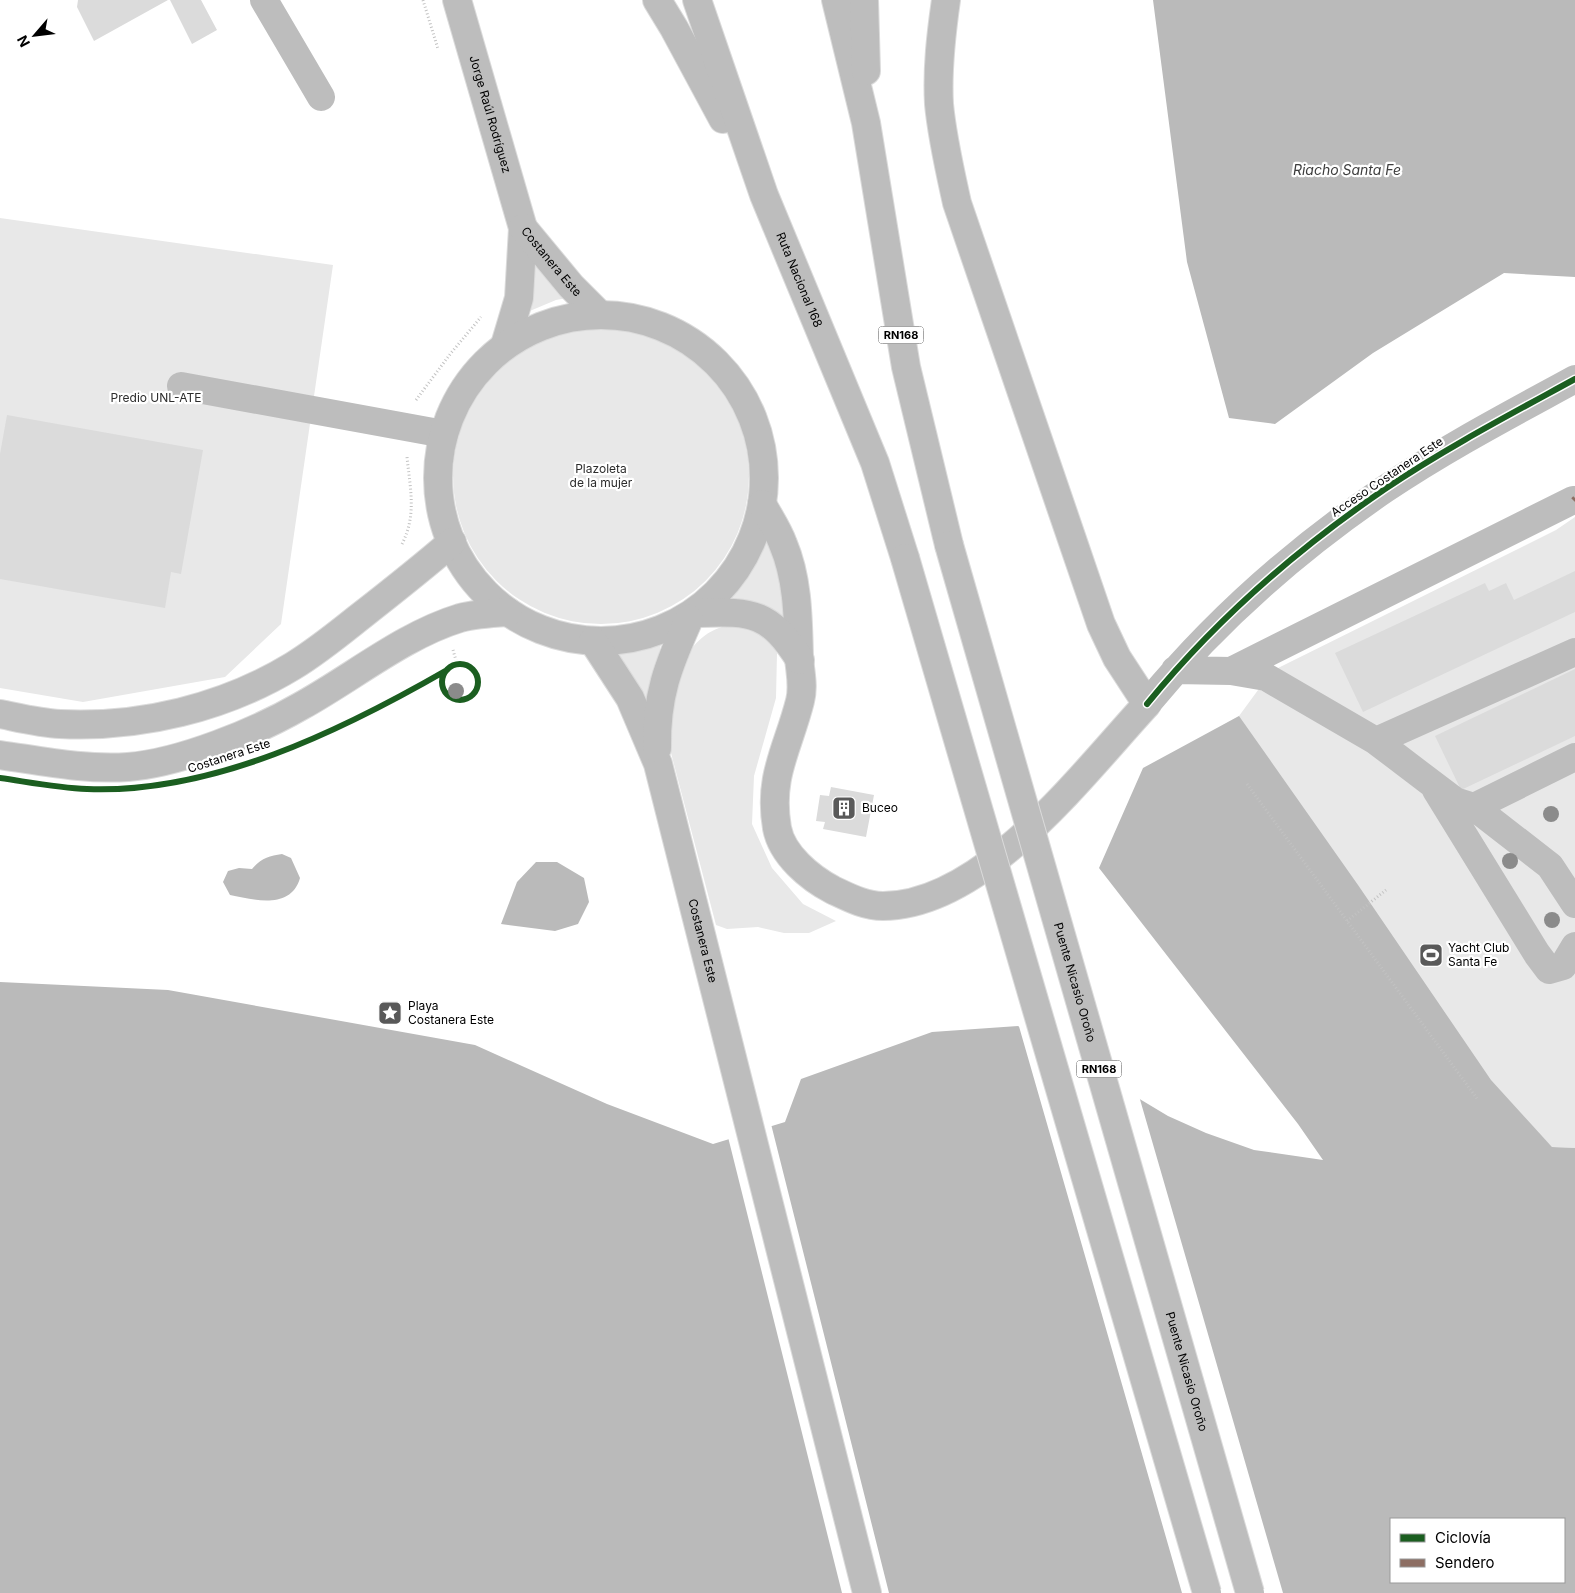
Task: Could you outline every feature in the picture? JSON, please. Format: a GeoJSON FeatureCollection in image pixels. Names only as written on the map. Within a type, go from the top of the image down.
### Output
{"type":"FeatureCollection","features":[{"type":"Feature","properties":{"kind":"main road"},"geometry":{"type":"LineString","coordinates":[[264,0],[321,97]]}},
{"type":"Feature","properties":{"kind":"main road","name":"Jorge Raúl Rodríguez"},"geometry":{"type":"LineString","coordinates":[[457,0],[523,228]]}},
{"type":"Feature","properties":{"kind":"main road"},"geometry":{"type":"LineString","coordinates":[[656,0],[674,28],[764,195]]}},
{"type":"Feature","properties":{"kind":"main road","name":"Ruta Nacional 168"},"geometry":{"type":"LineString","coordinates":[[697,0],[764,195],[875,464],[906,558],[1207,1593]]}},
{"type":"Feature","properties":{"kind":"main road","name":"RN168"},"geometry":{"type":"LineString","coordinates":[[836,0],[866,123]]}},
{"type":"Feature","properties":{"kind":"main road"},"geometry":{"type":"LineString","coordinates":[[864,0],[866,123]]}},
{"type":"Feature","properties":{"kind":"main road"},"geometry":{"type":"LineString","coordinates":[[946,0],[939,53],[940,104],[947,158],[957,203],[1101,624],[1117,658],[1147,704]]}},
{"type":"Feature","properties":{"kind":"main road","name":"Puente Nicasio Oroño"},"geometry":{"type":"LineString","coordinates":[[866,123],[906,367],[949,545],[1250,1593]]}},
{"type":"Feature","properties":{"kind":"main road","name":"Costanera Este"},"geometry":{"type":"LineString","coordinates":[[523,228],[571,286],[600,314]]}},
{"type":"Feature","properties":{"kind":"main road","name":"Costanera Este"},"geometry":{"type":"LineString","coordinates":[[505,345],[519,298],[523,228]]}},
{"type":"Feature","properties":{"kind":"main road","name":"Costanera Este"},"geometry":{"type":"LineString","coordinates":[[658,764],[658,704],[667,671],[694,616],[739,566],[754,536],[762,504],[763,458],[751,413],[726,373],[690,341],[647,321],[600,314],[558,320],[535,328],[505,345],[477,370],[457,400],[444,434],[438,470],[441,506],[452,542],[465,566],[487,595],[508,612],[534,627],[563,636],[593,641],[627,639],[694,616],[723,612],[752,615],[776,628],[800,660]]}},
{"type":"Feature","properties":{"kind":"main road","name":"Acceso Costanera Este"},"geometry":{"type":"LineString","coordinates":[[762,504],[783,544],[793,580],[799,617],[803,687],[776,773],[774,797],[777,831],[793,860],[823,885],[860,903],[884,906],[904,903],[934,896],[960,883],[1030,831],[1147,704],[1175,670],[1265,583],[1334,525],[1386,488],[1468,437],[1575,379]]}},
{"type":"Feature","properties":{"kind":"main road"},"geometry":{"type":"LineString","coordinates":[[181,386],[444,434]]}},
{"type":"Feature","properties":{"kind":"main road"},"geometry":{"type":"LineString","coordinates":[[1231,671],[1573,500]]}},
{"type":"Feature","properties":{"kind":"main road"},"geometry":{"type":"LineString","coordinates":[[0,714],[58,724],[129,723],[204,705],[253,687],[293,666],[323,646],[416,573],[452,542]]}},
{"type":"Feature","properties":{"kind":"main road","name":"Costanera Este"},"geometry":{"type":"LineString","coordinates":[[0,754],[70,766],[103,767],[151,764],[190,753],[267,723],[300,707],[418,636],[444,624],[462,618],[508,612]]}},
{"type":"Feature","properties":{"kind":"main road","name":"Costanera Este"},"geometry":{"type":"LineString","coordinates":[[593,641],[630,698],[658,764],[867,1593]]}},
{"type":"Feature","properties":{"kind":"main road"},"geometry":{"type":"LineString","coordinates":[[1376,741],[1575,652]]}},
{"type":"Feature","properties":{"kind":"main road"},"geometry":{"type":"LineString","coordinates":[[1175,670],[1231,671],[1266,677],[1376,741],[1455,801],[1474,807],[1550,866],[1575,904]]}},
{"type":"Feature","properties":{"kind":"main road"},"geometry":{"type":"LineString","coordinates":[[1474,807],[1575,757]]}},
{"type":"Feature","properties":{"kind":"main road"},"geometry":{"type":"LineString","coordinates":[[1432,784],[1537,954],[1549,970],[1563,966],[1575,946]]}},
{"type":"Feature","properties":{"kind":"path"},"geometry":{"type":"LineString","coordinates":[[423,0],[440,55]]}},
{"type":"Feature","properties":{"kind":"path"},"geometry":{"type":"LineString","coordinates":[[416,573],[400,549],[410,527],[412,514],[406,449],[407,427],[415,402],[451,352],[482,316]]}},
{"type":"Feature","properties":{"kind":"path"},"geometry":{"type":"LineString","coordinates":[[444,624],[457,665]]}},
{"type":"Feature","properties":{"kind":"path"},"geometry":{"type":"LineString","coordinates":[[1247,784],[1478,1100]]}},
{"type":"Feature","properties":{"kind":"path"},"geometry":{"type":"LineString","coordinates":[[1347,921],[1386,890]]}},
{"type":"Feature","properties":{"kind":"green space","name":"Predio UNL-ATE"},"geometry":{"type":"Polygon","coordinates":[[[0,218],[333,265],[281,624],[225,677],[83,702],[0,688],[0,218]]]}},
{"type":"Feature","properties":{"kind":"green space"},"geometry":{"type":"Polygon","coordinates":[[[534,259],[572,297],[556,300],[525,313],[534,259]]]}},
{"type":"Feature","properties":{"kind":"green space","name":"Plazoleta de la mujer"},"geometry":{"type":"Polygon","coordinates":[[[586,328],[616,328],[644,334],[671,345],[695,361],[716,382],[732,406],[743,433],[749,461],[747,505],[732,546],[716,570],[695,591],[671,607],[644,618],[616,624],[586,624],[558,618],[531,607],[507,591],[486,570],[470,546],[459,519],[453,491],[453,461],[459,433],[470,406],[486,382],[507,361],[531,345],[558,334],[586,328]]]}},
{"type":"Feature","properties":{"kind":"green space","name":"Yacht Club Santa Fe"},"geometry":{"type":"Polygon","coordinates":[[[1575,517],[1575,1148],[1552,1147],[1157,763],[1239,716],[1272,671],[1556,530],[1575,517]]]}},
{"type":"Feature","properties":{"kind":"green space"},"geometry":{"type":"Polygon","coordinates":[[[770,535],[790,625],[769,610],[728,603],[770,535]]]}},
{"type":"Feature","properties":{"kind":"green space"},"geometry":{"type":"Polygon","coordinates":[[[742,625],[757,629],[768,638],[777,653],[776,698],[754,776],[752,824],[772,868],[803,904],[836,921],[809,933],[784,933],[758,927],[727,929],[716,925],[671,753],[670,736],[673,699],[677,680],[684,662],[693,647],[706,635],[722,627],[742,625]]]}},
{"type":"Feature","properties":{"kind":"green space"},"geometry":{"type":"Polygon","coordinates":[[[661,644],[648,715],[610,655],[661,644]]]}},
{"type":"Feature","properties":{"kind":"water","name":"Riacho Santa Fe"},"geometry":{"type":"Polygon","coordinates":[[[1153,0],[1575,0],[1575,277],[1504,273],[1373,353],[1275,424],[1229,418],[1187,262],[1153,0]]]}},
{"type":"Feature","properties":{"kind":"water"},"geometry":{"type":"Polygon","coordinates":[[[1239,716],[1358,885],[1491,1080],[1552,1147],[1575,1148],[1575,1593],[0,1593],[0,982],[168,990],[475,1045],[607,1104],[713,1144],[785,1122],[801,1079],[932,1032],[1018,1026],[1168,1116],[1206,1133],[1254,1150],[1323,1160],[1298,1124],[1099,868],[1143,768],[1239,716]]]}},
{"type":"Feature","properties":{"kind":"water"},"geometry":{"type":"Polygon","coordinates":[[[282,854],[291,858],[300,878],[289,895],[280,899],[260,900],[230,895],[223,882],[228,871],[239,868],[252,869],[266,858],[282,854]]]}},
{"type":"Feature","properties":{"kind":"water"},"geometry":{"type":"Polygon","coordinates":[[[536,862],[557,862],[584,878],[589,902],[578,924],[555,931],[501,924],[517,882],[536,862]]]}},
{"type":"Feature","properties":{"kind":"pier"},"geometry":{"type":"Polygon","coordinates":[[[1018,1023],[1139,1096],[1283,1593],[1182,1593],[1018,1023]]]}},
{"type":"Feature","properties":{"kind":"pier"},"geometry":{"type":"Polygon","coordinates":[[[771,1124],[889,1593],[842,1593],[728,1137],[771,1124]]]}},
{"type":"Feature","properties":{"kind":"building"},"geometry":{"type":"Polygon","coordinates":[[[78,0],[168,0],[94,41],[77,7],[78,0]]]}},
{"type":"Feature","properties":{"kind":"building"},"geometry":{"type":"Polygon","coordinates":[[[170,0],[201,0],[217,30],[192,44],[170,0]]]}},
{"type":"Feature","properties":{"kind":"building"},"geometry":{"type":"Polygon","coordinates":[[[7,415],[203,450],[181,574],[171,572],[165,608],[0,579],[0,454],[7,415]]]}},
{"type":"Feature","properties":{"kind":"building"},"geometry":{"type":"Polygon","coordinates":[[[1575,571],[1575,612],[1363,712],[1335,653],[1485,583],[1489,591],[1506,583],[1514,600],[1575,571]]]}},
{"type":"Feature","properties":{"kind":"building"},"geometry":{"type":"Polygon","coordinates":[[[1575,669],[1575,736],[1461,790],[1435,736],[1575,669]]]}},
{"type":"Feature","properties":{"kind":"building","name":"Buceo"},"geometry":{"type":"Polygon","coordinates":[[[831,787],[874,795],[866,837],[823,829],[825,822],[816,821],[820,795],[829,796],[831,787]]]}},
{"type":"Feature","properties":{"kind":"cycle path"},"geometry":{"type":"LineString","coordinates":[[1147,704],[1200,644],[1258,588],[1320,536],[1385,489],[1431,459],[1575,379]]}},
{"type":"Feature","properties":{"kind":"cycle path"},"geometry":{"type":"LineString","coordinates":[[460,664],[473,669],[478,682],[473,695],[460,700],[447,695],[442,682],[447,669],[460,664]]}},
{"type":"Feature","properties":{"kind":"cycle path"},"geometry":{"type":"LineString","coordinates":[[0,778],[87,789],[134,788],[181,781],[228,770],[319,736],[364,715],[447,670]]}},
{"type":"Feature","properties":{"kind":"place","name":"Buceo"},"geometry":{"type":"Point","coordinates":[844,808]}},
{"type":"Feature","properties":{"kind":"place","name":"Yacht Club Santa Fe"},"geometry":{"type":"Point","coordinates":[1431,955]}},
{"type":"Feature","properties":{"kind":"place","name":"Playa Costanera Este"},"geometry":{"type":"Point","coordinates":[390,1013]}}]}
